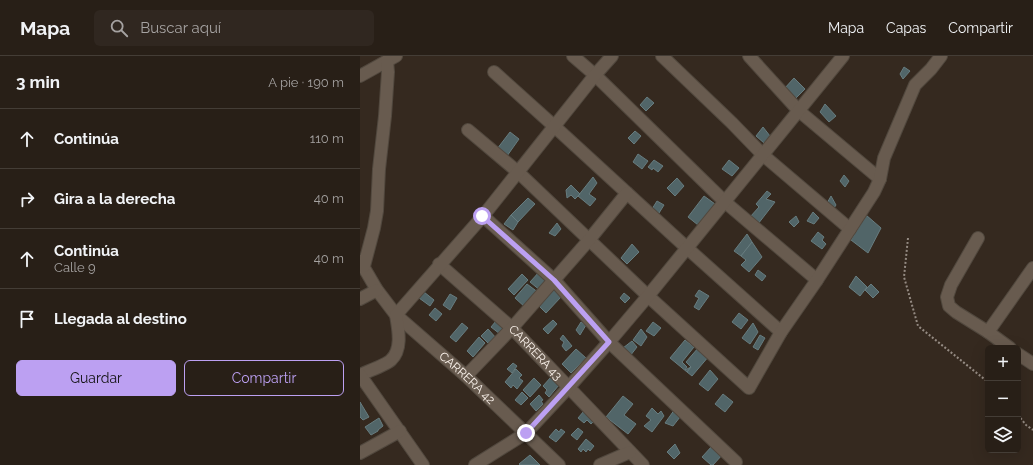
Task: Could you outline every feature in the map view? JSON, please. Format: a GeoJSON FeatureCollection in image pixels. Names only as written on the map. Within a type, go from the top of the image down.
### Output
{"type":"FeatureCollection","features":[{"type":"Feature","properties":{"kind":"street"},"geometry":{"type":"LineString","coordinates":[[573,56],[595,75],[725,202],[817,280]]}},
{"type":"Feature","properties":{"kind":"street"},"geometry":{"type":"LineString","coordinates":[[423,465],[360,375],[390,361],[394,356],[397,349],[398,340],[396,315],[482,216],[595,75],[612,56]]}},
{"type":"Feature","properties":{"kind":"street"},"geometry":{"type":"LineString","coordinates":[[662,56],[763,155],[850,229]]}},
{"type":"Feature","properties":{"kind":"street"},"geometry":{"type":"LineString","coordinates":[[749,56],[799,111],[880,179]]}},
{"type":"Feature","properties":{"kind":"street"},"geometry":{"type":"LineString","coordinates":[[468,130],[518,172],[648,296],[749,388],[782,332],[874,192],[880,179],[884,158],[915,85],[931,69],[941,56]]}},
{"type":"Feature","properties":{"kind":"street"},"geometry":{"type":"LineString","coordinates":[[475,465],[526,433],[569,387],[648,296],[799,111],[840,57]]}},
{"type":"Feature","properties":{"kind":"street"},"geometry":{"type":"LineString","coordinates":[[360,76],[391,58]]}},
{"type":"Feature","properties":{"kind":"street"},"geometry":{"type":"LineString","coordinates":[[360,300],[377,290],[362,263],[374,228],[377,211],[379,169],[388,72],[391,58]]}},
{"type":"Feature","properties":{"kind":"street"},"geometry":{"type":"LineString","coordinates":[[494,72],[687,248],[782,332]]}},
{"type":"Feature","properties":{"kind":"street"},"geometry":{"type":"LineString","coordinates":[[466,376],[512,328],[589,240],[627,193]]}},
{"type":"Feature","properties":{"kind":"street"},"geometry":{"type":"LineString","coordinates":[[482,216],[554,280],[609,342],[736,462]]}},
{"type":"Feature","properties":{"kind":"street"},"geometry":{"type":"LineString","coordinates":[[978,238],[951,285],[947,297],[949,306],[1006,345]]}},
{"type":"Feature","properties":{"kind":"street","name":"CARRERA 43"},"geometry":{"type":"LineString","coordinates":[[439,264],[512,328],[643,465]]}},
{"type":"Feature","properties":{"kind":"street"},"geometry":{"type":"LineString","coordinates":[[988,332],[1033,268]]}},
{"type":"Feature","properties":{"kind":"street","name":"CARRERA 42"},"geometry":{"type":"LineString","coordinates":[[377,290],[396,315],[466,376],[559,465]]}},
{"type":"Feature","properties":{"kind":"street"},"geometry":{"type":"LineString","coordinates":[[1021,356],[1033,364]]}},
{"type":"Feature","properties":{"kind":"street"},"geometry":{"type":"LineString","coordinates":[[360,453],[400,431]]}},
{"type":"Feature","properties":{"kind":"street"},"geometry":{"type":"LineString","coordinates":[[600,465],[630,452]]}},
{"type":"Feature","properties":{"kind":"path"},"geometry":{"type":"LineString","coordinates":[[908,238],[904,277],[918,326],[987,381]]}},
{"type":"Feature","properties":{"kind":"path"},"geometry":{"type":"LineString","coordinates":[[1020,417],[1026,425],[1033,430]]}},
{"type":"Feature","properties":{"kind":"building"},"geometry":{"type":"Polygon","coordinates":[[[904,67],[910,71],[903,79],[900,74],[904,67]]]}},
{"type":"Feature","properties":{"kind":"building"},"geometry":{"type":"Polygon","coordinates":[[[794,78],[805,89],[795,99],[784,89],[794,78]]]}},
{"type":"Feature","properties":{"kind":"building"},"geometry":{"type":"Polygon","coordinates":[[[647,97],[654,103],[646,111],[640,105],[647,97]]]}},
{"type":"Feature","properties":{"kind":"building"},"geometry":{"type":"Polygon","coordinates":[[[825,104],[836,116],[829,122],[820,112],[825,104]]]}},
{"type":"Feature","properties":{"kind":"building"},"geometry":{"type":"Polygon","coordinates":[[[763,127],[770,136],[764,143],[756,136],[763,127]]]}},
{"type":"Feature","properties":{"kind":"building"},"geometry":{"type":"Polygon","coordinates":[[[635,131],[641,136],[634,144],[628,138],[635,131]]]}},
{"type":"Feature","properties":{"kind":"building"},"geometry":{"type":"Polygon","coordinates":[[[510,132],[519,139],[507,156],[497,149],[510,132]]]}},
{"type":"Feature","properties":{"kind":"building"},"geometry":{"type":"Polygon","coordinates":[[[638,154],[648,161],[642,169],[633,162],[638,154]]]}},
{"type":"Feature","properties":{"kind":"building"},"geometry":{"type":"Polygon","coordinates":[[[654,160],[663,166],[658,172],[653,168],[652,170],[648,167],[654,160]]]}},
{"type":"Feature","properties":{"kind":"building"},"geometry":{"type":"Polygon","coordinates":[[[729,160],[739,168],[732,176],[722,169],[729,160]]]}},
{"type":"Feature","properties":{"kind":"building"},"geometry":{"type":"Polygon","coordinates":[[[844,175],[849,181],[845,187],[840,181],[844,175]]]}},
{"type":"Feature","properties":{"kind":"building"},"geometry":{"type":"Polygon","coordinates":[[[593,177],[597,183],[589,194],[596,199],[590,206],[578,196],[593,177]]]}},
{"type":"Feature","properties":{"kind":"building"},"geometry":{"type":"Polygon","coordinates":[[[677,178],[684,186],[675,196],[667,188],[677,178]]]}},
{"type":"Feature","properties":{"kind":"building"},"geometry":{"type":"Polygon","coordinates":[[[571,185],[580,194],[575,199],[571,195],[567,198],[566,190],[571,185]]]}},
{"type":"Feature","properties":{"kind":"building"},"geometry":{"type":"Polygon","coordinates":[[[767,191],[771,194],[766,199],[775,202],[758,224],[750,217],[759,207],[756,204],[767,191]]]}},
{"type":"Feature","properties":{"kind":"building"},"geometry":{"type":"Polygon","coordinates":[[[704,196],[715,204],[698,225],[688,217],[704,196]]]}},
{"type":"Feature","properties":{"kind":"building"},"geometry":{"type":"Polygon","coordinates":[[[831,196],[836,205],[832,211],[826,205],[831,196]]]}},
{"type":"Feature","properties":{"kind":"building"},"geometry":{"type":"Polygon","coordinates":[[[528,198],[535,204],[518,222],[511,215],[528,198]]]}},
{"type":"Feature","properties":{"kind":"building"},"geometry":{"type":"Polygon","coordinates":[[[657,201],[664,205],[659,213],[652,209],[657,201]]]}},
{"type":"Feature","properties":{"kind":"building"},"geometry":{"type":"Polygon","coordinates":[[[813,212],[819,218],[814,224],[807,221],[813,212]]]}},
{"type":"Feature","properties":{"kind":"building"},"geometry":{"type":"Polygon","coordinates":[[[511,215],[518,222],[513,230],[504,224],[511,215]]]}},
{"type":"Feature","properties":{"kind":"building"},"geometry":{"type":"Polygon","coordinates":[[[866,215],[881,228],[868,253],[851,240],[866,215]]]}},
{"type":"Feature","properties":{"kind":"building"},"geometry":{"type":"Polygon","coordinates":[[[796,216],[799,222],[794,227],[789,222],[796,216]]]}},
{"type":"Feature","properties":{"kind":"building"},"geometry":{"type":"Polygon","coordinates":[[[557,223],[561,229],[555,236],[549,233],[557,223]]]}},
{"type":"Feature","properties":{"kind":"building"},"geometry":{"type":"Polygon","coordinates":[[[818,232],[824,237],[822,240],[826,244],[822,249],[811,241],[818,232]]]}},
{"type":"Feature","properties":{"kind":"building"},"geometry":{"type":"Polygon","coordinates":[[[747,234],[752,242],[741,256],[734,251],[747,234]]]}},
{"type":"Feature","properties":{"kind":"building"},"geometry":{"type":"Polygon","coordinates":[[[752,242],[762,257],[749,272],[741,265],[746,260],[741,256],[752,242]]]}},
{"type":"Feature","properties":{"kind":"building"},"geometry":{"type":"Polygon","coordinates":[[[632,244],[639,252],[627,264],[621,258],[632,244]]]}},
{"type":"Feature","properties":{"kind":"building"},"geometry":{"type":"Polygon","coordinates":[[[758,270],[766,276],[762,281],[755,275],[758,270]]]}},
{"type":"Feature","properties":{"kind":"building"},"geometry":{"type":"Polygon","coordinates":[[[540,271],[550,280],[541,291],[530,282],[540,271]]]}},
{"type":"Feature","properties":{"kind":"building"},"geometry":{"type":"Polygon","coordinates":[[[522,274],[528,280],[514,295],[508,289],[522,274]]]}},
{"type":"Feature","properties":{"kind":"building"},"geometry":{"type":"Polygon","coordinates":[[[856,276],[867,287],[860,296],[849,287],[856,276]]]}},
{"type":"Feature","properties":{"kind":"building"},"geometry":{"type":"Polygon","coordinates":[[[527,284],[539,293],[526,308],[515,298],[527,284]]]}},
{"type":"Feature","properties":{"kind":"building"},"geometry":{"type":"Polygon","coordinates":[[[871,284],[879,292],[873,298],[865,290],[871,284]]]}},
{"type":"Feature","properties":{"kind":"building"},"geometry":{"type":"Polygon","coordinates":[[[553,289],[561,297],[546,313],[538,305],[553,289]]]}},
{"type":"Feature","properties":{"kind":"building"},"geometry":{"type":"Polygon","coordinates":[[[699,290],[709,296],[699,310],[694,307],[699,298],[695,296],[699,290]]]}},
{"type":"Feature","properties":{"kind":"building"},"geometry":{"type":"Polygon","coordinates":[[[424,292],[434,300],[430,306],[419,298],[424,292]]]}},
{"type":"Feature","properties":{"kind":"building"},"geometry":{"type":"Polygon","coordinates":[[[624,293],[630,298],[625,303],[620,298],[624,293]]]}},
{"type":"Feature","properties":{"kind":"building"},"geometry":{"type":"Polygon","coordinates":[[[450,294],[457,298],[450,310],[443,305],[450,294]]]}},
{"type":"Feature","properties":{"kind":"building"},"geometry":{"type":"Polygon","coordinates":[[[435,308],[442,314],[436,321],[429,315],[435,308]]]}},
{"type":"Feature","properties":{"kind":"building"},"geometry":{"type":"Polygon","coordinates":[[[739,313],[748,320],[741,329],[732,322],[739,313]]]}},
{"type":"Feature","properties":{"kind":"building"},"geometry":{"type":"Polygon","coordinates":[[[553,320],[557,324],[548,334],[543,329],[553,320]]]}},
{"type":"Feature","properties":{"kind":"building"},"geometry":{"type":"Polygon","coordinates":[[[496,321],[505,328],[500,334],[491,327],[496,321]]]}},
{"type":"Feature","properties":{"kind":"building"},"geometry":{"type":"Polygon","coordinates":[[[581,322],[586,325],[580,335],[576,330],[581,322]]]}},
{"type":"Feature","properties":{"kind":"building"},"geometry":{"type":"Polygon","coordinates":[[[653,322],[661,328],[654,336],[646,331],[653,322]]]}},
{"type":"Feature","properties":{"kind":"building"},"geometry":{"type":"Polygon","coordinates":[[[462,323],[468,328],[456,342],[450,337],[462,323]]]}},
{"type":"Feature","properties":{"kind":"building"},"geometry":{"type":"Polygon","coordinates":[[[753,323],[758,332],[750,344],[742,338],[753,323]]]}},
{"type":"Feature","properties":{"kind":"building"},"geometry":{"type":"Polygon","coordinates":[[[488,329],[497,339],[491,346],[481,336],[488,329]]]}},
{"type":"Feature","properties":{"kind":"building"},"geometry":{"type":"Polygon","coordinates":[[[641,329],[647,337],[641,346],[633,340],[641,329]]]}},
{"type":"Feature","properties":{"kind":"building"},"geometry":{"type":"Polygon","coordinates":[[[563,335],[572,346],[566,351],[562,346],[564,342],[560,339],[563,335]]]}},
{"type":"Feature","properties":{"kind":"building"},"geometry":{"type":"Polygon","coordinates":[[[760,335],[765,338],[758,350],[753,347],[760,335]]]}},
{"type":"Feature","properties":{"kind":"building"},"geometry":{"type":"Polygon","coordinates":[[[479,337],[485,343],[473,357],[467,351],[479,337]]]}},
{"type":"Feature","properties":{"kind":"building"},"geometry":{"type":"Polygon","coordinates":[[[685,340],[694,347],[682,362],[687,367],[685,370],[691,367],[687,372],[670,358],[685,340]]]}},
{"type":"Feature","properties":{"kind":"building"},"geometry":{"type":"Polygon","coordinates":[[[632,341],[637,347],[630,356],[623,348],[632,341]]]}},
{"type":"Feature","properties":{"kind":"building"},"geometry":{"type":"Polygon","coordinates":[[[699,347],[709,356],[692,376],[687,372],[691,367],[686,362],[699,347]]]}},
{"type":"Feature","properties":{"kind":"building"},"geometry":{"type":"Polygon","coordinates":[[[576,349],[586,358],[571,373],[562,364],[576,349]]]}},
{"type":"Feature","properties":{"kind":"building"},"geometry":{"type":"Polygon","coordinates":[[[513,363],[517,366],[512,373],[507,369],[513,363]]]}},
{"type":"Feature","properties":{"kind":"building"},"geometry":{"type":"Polygon","coordinates":[[[516,369],[522,375],[519,378],[523,381],[517,389],[513,385],[511,388],[505,382],[516,369]]]}},
{"type":"Feature","properties":{"kind":"building"},"geometry":{"type":"Polygon","coordinates":[[[710,370],[718,379],[708,391],[699,384],[710,370]]]}},
{"type":"Feature","properties":{"kind":"building"},"geometry":{"type":"Polygon","coordinates":[[[551,377],[559,385],[549,397],[545,393],[547,390],[543,386],[551,377]]]}},
{"type":"Feature","properties":{"kind":"building"},"geometry":{"type":"Polygon","coordinates":[[[534,378],[541,385],[530,397],[523,390],[534,378]]]}},
{"type":"Feature","properties":{"kind":"building"},"geometry":{"type":"Polygon","coordinates":[[[522,392],[528,398],[521,405],[515,400],[522,392]]]}},
{"type":"Feature","properties":{"kind":"building"},"geometry":{"type":"Polygon","coordinates":[[[723,394],[733,402],[725,412],[715,404],[723,394]]]}},
{"type":"Feature","properties":{"kind":"building"},"geometry":{"type":"Polygon","coordinates":[[[539,395],[543,400],[541,401],[543,404],[536,411],[530,404],[539,395]]]}},
{"type":"Feature","properties":{"kind":"building"},"geometry":{"type":"Polygon","coordinates":[[[623,396],[633,404],[624,415],[636,424],[628,434],[606,417],[623,396]]]}},
{"type":"Feature","properties":{"kind":"building"},"geometry":{"type":"Polygon","coordinates":[[[360,402],[369,417],[363,420],[360,417],[360,402]]]}},
{"type":"Feature","properties":{"kind":"building"},"geometry":{"type":"Polygon","coordinates":[[[652,408],[658,414],[661,411],[664,416],[652,432],[644,426],[651,420],[646,416],[652,408]]]}},
{"type":"Feature","properties":{"kind":"building"},"geometry":{"type":"Polygon","coordinates":[[[675,409],[680,417],[673,426],[665,423],[675,409]]]}},
{"type":"Feature","properties":{"kind":"building"},"geometry":{"type":"Polygon","coordinates":[[[584,411],[595,420],[591,424],[587,420],[584,423],[578,418],[584,411]]]}},
{"type":"Feature","properties":{"kind":"building"},"geometry":{"type":"Polygon","coordinates":[[[379,418],[383,426],[371,435],[365,427],[379,418]]]}},
{"type":"Feature","properties":{"kind":"building"},"geometry":{"type":"Polygon","coordinates":[[[578,428],[583,432],[577,440],[571,435],[578,428]]]}},
{"type":"Feature","properties":{"kind":"building"},"geometry":{"type":"Polygon","coordinates":[[[556,429],[559,432],[561,429],[565,432],[556,442],[549,437],[556,429]]]}},
{"type":"Feature","properties":{"kind":"building"},"geometry":{"type":"Polygon","coordinates":[[[586,439],[594,446],[590,451],[588,449],[586,452],[583,449],[581,452],[578,449],[586,439]]]}},
{"type":"Feature","properties":{"kind":"building"},"geometry":{"type":"Polygon","coordinates":[[[675,444],[680,453],[674,459],[667,452],[675,444]]]}},
{"type":"Feature","properties":{"kind":"building"},"geometry":{"type":"Polygon","coordinates":[[[713,445],[723,454],[713,465],[711,465],[702,457],[713,445]]]}},
{"type":"Feature","properties":{"kind":"building"},"geometry":{"type":"Polygon","coordinates":[[[530,455],[540,465],[519,464],[530,455]]]}},
{"type":"Feature","properties":{"kind":"route"},"geometry":{"type":"LineString","coordinates":[[482,216],[554,280],[609,342],[526,433]]}}]}
